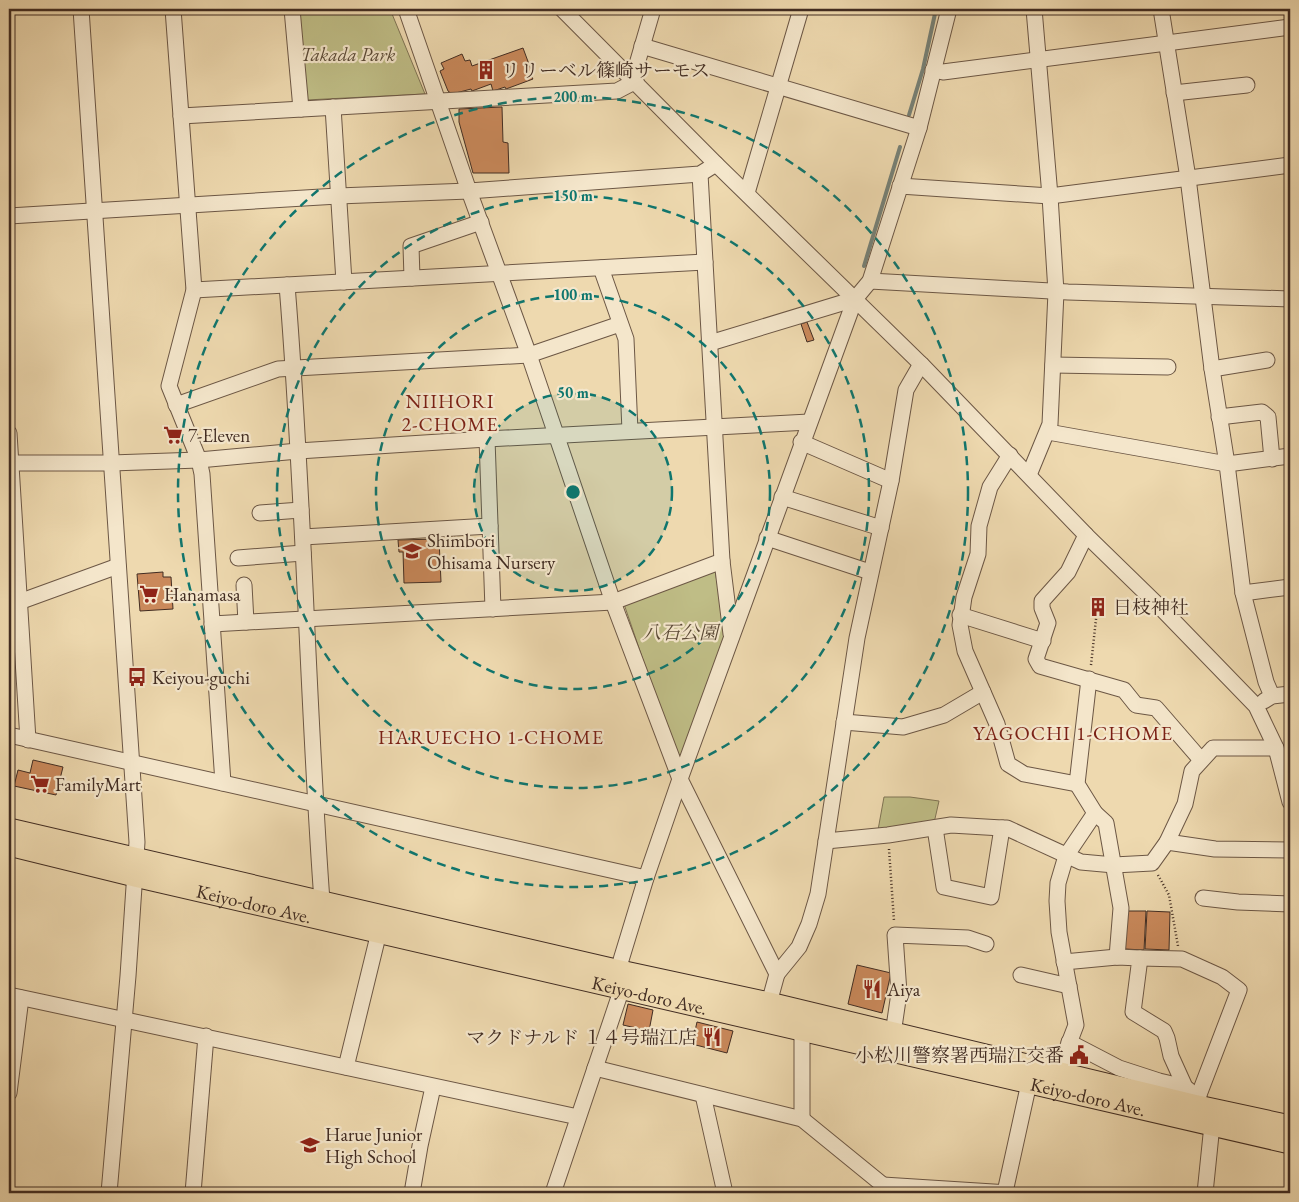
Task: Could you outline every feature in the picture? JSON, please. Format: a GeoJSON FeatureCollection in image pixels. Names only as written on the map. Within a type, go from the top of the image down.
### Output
{"type":"FeatureCollection","features":[{"type":"Feature","properties":{"kind":"highway","name":"Keiyo-doro Ave."},"geometry":{"type":"LineString","coordinates":[[9,829],[135,868],[379,932],[620,979],[769,1003],[1058,1072],[1191,1099],[1290,1126]]}},
{"type":"Feature","properties":{"kind":"highway","name":"Keiyo-doro Ave."},"geometry":{"type":"LineString","coordinates":[[9,846],[322,901],[620,979],[802,1030],[1290,1143]]}},
{"type":"Feature","properties":{"kind":"street"},"geometry":{"type":"LineString","coordinates":[[81,9],[136,829],[124,1019],[108,1193]]}},
{"type":"Feature","properties":{"kind":"street"},"geometry":{"type":"LineString","coordinates":[[173,9],[194,290],[169,386],[199,460],[202,474],[223,784]]}},
{"type":"Feature","properties":{"kind":"street"},"geometry":{"type":"LineString","coordinates":[[292,9],[300,109]]}},
{"type":"Feature","properties":{"kind":"street"},"geometry":{"type":"LineString","coordinates":[[406,9],[557,435],[613,602],[680,779],[777,974]]}},
{"type":"Feature","properties":{"kind":"street"},"geometry":{"type":"LineString","coordinates":[[562,9],[716,164],[921,364],[1086,535],[1161,608],[1256,706],[1276,748],[1290,802]]}},
{"type":"Feature","properties":{"kind":"street"},"geometry":{"type":"LineString","coordinates":[[181,116],[617,91],[633,79],[653,9]]}},
{"type":"Feature","properties":{"kind":"street"},"geometry":{"type":"LineString","coordinates":[[747,194],[801,9]]}},
{"type":"Feature","properties":{"kind":"street"},"geometry":{"type":"LineString","coordinates":[[553,1193],[619,997],[621,960],[646,878],[801,442],[855,298],[870,281],[919,128],[949,9]]}},
{"type":"Feature","properties":{"kind":"street"},"geometry":{"type":"LineString","coordinates":[[1029,475],[1050,424],[1056,292],[1034,9]]}},
{"type":"Feature","properties":{"kind":"street"},"geometry":{"type":"LineString","coordinates":[[1161,9],[1188,178],[1243,593],[1266,682],[1272,696]]}},
{"type":"Feature","properties":{"kind":"street"},"geometry":{"type":"LineString","coordinates":[[933,70],[942,72],[1290,27]]}},
{"type":"Feature","properties":{"kind":"street"},"geometry":{"type":"LineString","coordinates":[[642,46],[919,128]]}},
{"type":"Feature","properties":{"kind":"street"},"geometry":{"type":"LineString","coordinates":[[1174,93],[1247,85]]}},
{"type":"Feature","properties":{"kind":"street"},"geometry":{"type":"LineString","coordinates":[[333,107],[344,282]]}},
{"type":"Feature","properties":{"kind":"street"},"geometry":{"type":"LineString","coordinates":[[9,216],[338,196],[469,191],[700,174],[716,164]]}},
{"type":"Feature","properties":{"kind":"street"},"geometry":{"type":"LineString","coordinates":[[900,186],[1050,196],[1290,166]]}},
{"type":"Feature","properties":{"kind":"street"},"geometry":{"type":"LineString","coordinates":[[700,174],[722,561],[731,637]]}},
{"type":"Feature","properties":{"kind":"street"},"geometry":{"type":"LineString","coordinates":[[412,278],[411,246],[481,222]]}},
{"type":"Feature","properties":{"kind":"street"},"geometry":{"type":"LineString","coordinates":[[194,290],[705,262]]}},
{"type":"Feature","properties":{"kind":"street"},"geometry":{"type":"LineString","coordinates":[[601,268],[626,339],[630,431]]}},
{"type":"Feature","properties":{"kind":"street"},"geometry":{"type":"LineString","coordinates":[[870,281],[1056,292],[1290,299]]}},
{"type":"Feature","properties":{"kind":"street"},"geometry":{"type":"LineString","coordinates":[[287,285],[294,369],[315,804],[322,901]]}},
{"type":"Feature","properties":{"kind":"street"},"geometry":{"type":"LineString","coordinates":[[710,343],[855,298]]}},
{"type":"Feature","properties":{"kind":"street"},"geometry":{"type":"LineString","coordinates":[[176,405],[278,369],[529,355],[620,324]]}},
{"type":"Feature","properties":{"kind":"street"},"geometry":{"type":"LineString","coordinates":[[1212,369],[1267,360]]}},
{"type":"Feature","properties":{"kind":"street"},"geometry":{"type":"LineString","coordinates":[[769,1003],[777,974],[799,946],[809,924],[818,894],[857,638],[891,481],[906,390],[921,364]]}},
{"type":"Feature","properties":{"kind":"street"},"geometry":{"type":"LineString","coordinates":[[1053,365],[1168,367]]}},
{"type":"Feature","properties":{"kind":"street"},"geometry":{"type":"LineString","coordinates":[[1219,417],[1262,412],[1268,417],[1272,458]]}},
{"type":"Feature","properties":{"kind":"street"},"geometry":{"type":"LineString","coordinates":[[10,463],[111,463],[199,460],[298,451],[487,439],[809,422]]}},
{"type":"Feature","properties":{"kind":"street"},"geometry":{"type":"LineString","coordinates":[[1048,432],[1227,464],[1290,456]]}},
{"type":"Feature","properties":{"kind":"street"},"geometry":{"type":"LineString","coordinates":[[9,433],[13,578],[19,602],[28,740]]}},
{"type":"Feature","properties":{"kind":"street"},"geometry":{"type":"LineString","coordinates":[[487,439],[493,609]]}},
{"type":"Feature","properties":{"kind":"street"},"geometry":{"type":"LineString","coordinates":[[801,442],[891,481]]}},
{"type":"Feature","properties":{"kind":"street"},"geometry":{"type":"LineString","coordinates":[[1010,455],[990,487],[979,526],[978,554],[960,615],[965,651],[997,724],[1008,764],[1024,774],[1077,784]]}},
{"type":"Feature","properties":{"kind":"street"},"geometry":{"type":"LineString","coordinates":[[782,497],[881,528]]}},
{"type":"Feature","properties":{"kind":"street"},"geometry":{"type":"LineString","coordinates":[[260,513],[301,510]]}},
{"type":"Feature","properties":{"kind":"street"},"geometry":{"type":"LineString","coordinates":[[303,537],[490,526]]}},
{"type":"Feature","properties":{"kind":"street"},"geometry":{"type":"LineString","coordinates":[[1086,535],[1068,572],[1042,602],[1042,608],[1048,623],[1036,659],[1040,666],[1124,690],[1136,705],[1156,708],[1201,760]]}},
{"type":"Feature","properties":{"kind":"street"},"geometry":{"type":"LineString","coordinates":[[767,538],[870,572]]}},
{"type":"Feature","properties":{"kind":"street"},"geometry":{"type":"LineString","coordinates":[[238,558],[304,553]]}},
{"type":"Feature","properties":{"kind":"street"},"geometry":{"type":"LineString","coordinates":[[212,624],[613,602],[722,561]]}},
{"type":"Feature","properties":{"kind":"street"},"geometry":{"type":"LineString","coordinates":[[19,602],[118,566]]}},
{"type":"Feature","properties":{"kind":"street"},"geometry":{"type":"LineString","coordinates":[[244,585],[246,622]]}},
{"type":"Feature","properties":{"kind":"street"},"geometry":{"type":"LineString","coordinates":[[1243,593],[1290,587]]}},
{"type":"Feature","properties":{"kind":"street"},"geometry":{"type":"LineString","coordinates":[[960,615],[1043,641]]}},
{"type":"Feature","properties":{"kind":"street"},"geometry":{"type":"LineString","coordinates":[[1089,679],[1077,784],[1094,813],[1106,823],[1121,908],[1117,957]]}},
{"type":"Feature","properties":{"kind":"street"},"geometry":{"type":"LineString","coordinates":[[844,722],[903,726],[944,715],[983,692]]}},
{"type":"Feature","properties":{"kind":"street"},"geometry":{"type":"LineString","coordinates":[[1256,706],[1272,696],[1290,694]]}},
{"type":"Feature","properties":{"kind":"street"},"geometry":{"type":"LineString","coordinates":[[9,735],[646,878]]}},
{"type":"Feature","properties":{"kind":"street"},"geometry":{"type":"LineString","coordinates":[[826,841],[888,835],[952,825],[1007,828],[1081,862],[1114,864],[1152,863],[1167,842],[1185,804],[1192,771],[1213,748],[1276,748]]}},
{"type":"Feature","properties":{"kind":"street"},"geometry":{"type":"LineString","coordinates":[[1058,1072],[1076,1025],[1059,932],[1058,883],[1066,856],[1094,813]]}},
{"type":"Feature","properties":{"kind":"street"},"geometry":{"type":"LineString","coordinates":[[935,828],[944,887],[991,897],[1002,828]]}},
{"type":"Feature","properties":{"kind":"street"},"geometry":{"type":"LineString","coordinates":[[1167,842],[1215,849],[1290,850]]}},
{"type":"Feature","properties":{"kind":"street"},"geometry":{"type":"LineString","coordinates":[[1203,898],[1238,902],[1290,904]]}},
{"type":"Feature","properties":{"kind":"street"},"geometry":{"type":"LineString","coordinates":[[346,1067],[379,932]]}},
{"type":"Feature","properties":{"kind":"street"},"geometry":{"type":"LineString","coordinates":[[893,1034],[899,993],[895,935],[968,938],[986,944]]}},
{"type":"Feature","properties":{"kind":"street"},"geometry":{"type":"LineString","coordinates":[[1064,962],[1117,957],[1182,959],[1222,977],[1239,990],[1200,1092],[1191,1099]]}},
{"type":"Feature","properties":{"kind":"street"},"geometry":{"type":"LineString","coordinates":[[1140,958],[1133,1012],[1164,1031],[1171,1056],[1191,1099]]}},
{"type":"Feature","properties":{"kind":"street"},"geometry":{"type":"LineString","coordinates":[[1021,975],[1069,986]]}},
{"type":"Feature","properties":{"kind":"street"},"geometry":{"type":"LineString","coordinates":[[9,1093],[15,996],[578,1117]]}},
{"type":"Feature","properties":{"kind":"street"},"geometry":{"type":"LineString","coordinates":[[802,1030],[802,1119]]}},
{"type":"Feature","properties":{"kind":"street"},"geometry":{"type":"LineString","coordinates":[[193,1193],[206,1036]]}},
{"type":"Feature","properties":{"kind":"street"},"geometry":{"type":"LineString","coordinates":[[1069,1042],[1119,1068],[1159,1080],[1191,1099]]}},
{"type":"Feature","properties":{"kind":"street"},"geometry":{"type":"LineString","coordinates":[[595,1068],[802,1119],[883,1189],[1007,1193],[1029,1083]]}},
{"type":"Feature","properties":{"kind":"street"},"geometry":{"type":"LineString","coordinates":[[412,1193],[433,1087]]}},
{"type":"Feature","properties":{"kind":"street"},"geometry":{"type":"LineString","coordinates":[[703,1095],[725,1193]]}},
{"type":"Feature","properties":{"kind":"street"},"geometry":{"type":"LineString","coordinates":[[1205,1193],[1212,1125]]}},
{"type":"Feature","properties":{"kind":"path"},"geometry":{"type":"LineString","coordinates":[[1089,679],[1097,610]]}},
{"type":"Feature","properties":{"kind":"path"},"geometry":{"type":"LineString","coordinates":[[888,835],[895,935]]}},
{"type":"Feature","properties":{"kind":"path"},"geometry":{"type":"LineString","coordinates":[[1152,863],[1169,895],[1175,933],[1182,959]]}},
{"type":"Feature","properties":{"kind":"green space","name":"Takada Park"},"geometry":{"type":"Polygon","coordinates":[[[297,9],[390,9],[425,94],[306,100],[297,9]]]}},
{"type":"Feature","properties":{"kind":"green space","name":"八石公園"},"geometry":{"type":"Polygon","coordinates":[[[715,570],[726,635],[682,755],[675,754],[624,604],[715,570]]]}},
{"type":"Feature","properties":{"kind":"green space"},"geometry":{"type":"Polygon","coordinates":[[[884,797],[910,797],[939,801],[934,823],[878,830],[884,797]]]}},
{"type":"Feature","properties":{"kind":"building","name":"リリーベル篠崎サーモス"},"geometry":{"type":"Polygon","coordinates":[[[523,48],[533,79],[506,89],[505,87],[493,91],[491,84],[472,91],[471,89],[452,94],[448,91],[440,71],[444,69],[441,63],[462,54],[465,61],[470,60],[472,66],[523,48]]]}},
{"type":"Feature","properties":{"kind":"building"},"geometry":{"type":"Polygon","coordinates":[[[502,107],[503,142],[508,143],[509,173],[473,173],[459,122],[459,109],[502,107]]]}},
{"type":"Feature","properties":{"kind":"building"},"geometry":{"type":"Polygon","coordinates":[[[807,322],[814,340],[807,342],[801,324],[807,322]]]}},
{"type":"Feature","properties":{"kind":"building"},"geometry":{"type":"Polygon","coordinates":[[[1286,366],[1290,366],[1290,399],[1286,366]]]}},
{"type":"Feature","properties":{"kind":"building"},"geometry":{"type":"Polygon","coordinates":[[[439,539],[441,582],[404,583],[403,552],[399,552],[398,540],[439,539]]]}},
{"type":"Feature","properties":{"kind":"building"},"geometry":{"type":"Polygon","coordinates":[[[163,572],[163,577],[171,577],[173,609],[140,611],[137,574],[163,572]]]}},
{"type":"Feature","properties":{"kind":"building","name":"日枝神社"},"geometry":{"type":"Polygon","coordinates":[[[1096,603],[1103,605],[1101,611],[1094,609],[1096,603]]]}},
{"type":"Feature","properties":{"kind":"building"},"geometry":{"type":"Polygon","coordinates":[[[33,760],[63,767],[56,795],[14,786],[18,770],[30,773],[33,760]]]}},
{"type":"Feature","properties":{"kind":"building"},"geometry":{"type":"Polygon","coordinates":[[[1126,911],[1146,911],[1144,950],[1125,949],[1126,911]]]}},
{"type":"Feature","properties":{"kind":"building"},"geometry":{"type":"Polygon","coordinates":[[[1147,911],[1170,912],[1169,950],[1145,949],[1147,911]]]}},
{"type":"Feature","properties":{"kind":"building"},"geometry":{"type":"Polygon","coordinates":[[[857,965],[891,973],[882,1013],[848,1004],[857,965]]]}},
{"type":"Feature","properties":{"kind":"building"},"geometry":{"type":"Polygon","coordinates":[[[628,1004],[653,1010],[649,1031],[623,1025],[628,1004]]]}},
{"type":"Feature","properties":{"kind":"building","name":"マクドナルド １４号瑞江店"},"geometry":{"type":"Polygon","coordinates":[[[697,1022],[733,1031],[727,1053],[692,1044],[697,1022]]]}},
{"type":"Feature","properties":{"kind":"waterway"},"geometry":{"type":"LineString","coordinates":[[909,115],[923,69],[936,9]]}},
{"type":"Feature","properties":{"kind":"waterway"},"geometry":{"type":"LineString","coordinates":[[864,266],[900,147]]}},
{"type":"Feature","properties":{"kind":"place","name":"リリーベル篠崎サーモス"},"geometry":{"type":"Point","coordinates":[486,70]}},
{"type":"Feature","properties":{"kind":"place","name":"7-Eleven"},"geometry":{"type":"Point","coordinates":[173,435]}},
{"type":"Feature","properties":{"kind":"place","name":"Shimbori Ohisama Nursery"},"geometry":{"type":"Point","coordinates":[412,551]}},
{"type":"Feature","properties":{"kind":"place","name":"Hanamasa"},"geometry":{"type":"Point","coordinates":[149,594]}},
{"type":"Feature","properties":{"kind":"place","name":"日枝神社"},"geometry":{"type":"Point","coordinates":[1098,607]}},
{"type":"Feature","properties":{"kind":"place","name":"Keiyou-guchi"},"geometry":{"type":"Point","coordinates":[137,677]}},
{"type":"Feature","properties":{"kind":"place","name":"FamilyMart"},"geometry":{"type":"Point","coordinates":[40,784]}},
{"type":"Feature","properties":{"kind":"place","name":"Aiya"},"geometry":{"type":"Point","coordinates":[872,989]}},
{"type":"Feature","properties":{"kind":"place","name":"マクドナルド １４号瑞江店"},"geometry":{"type":"Point","coordinates":[712,1037]}},
{"type":"Feature","properties":{"kind":"place","name":"小松川警察署西瑞江交番"},"geometry":{"type":"Point","coordinates":[1079,1055]}},
{"type":"Feature","properties":{"kind":"place","name":"Harue Junior High School"},"geometry":{"type":"Point","coordinates":[310,1145]}},
{"type":"Feature","properties":{"kind":"district","name":"NIIHORI 2-CHOME"},"geometry":{"type":"Point","coordinates":[450,412]}},
{"type":"Feature","properties":{"kind":"district","name":"YAGOCHI 1-CHOME"},"geometry":{"type":"Point","coordinates":[1073,733]}},
{"type":"Feature","properties":{"kind":"district","name":"HARUECHO 1-CHOME"},"geometry":{"type":"Point","coordinates":[491,737]}}]}
